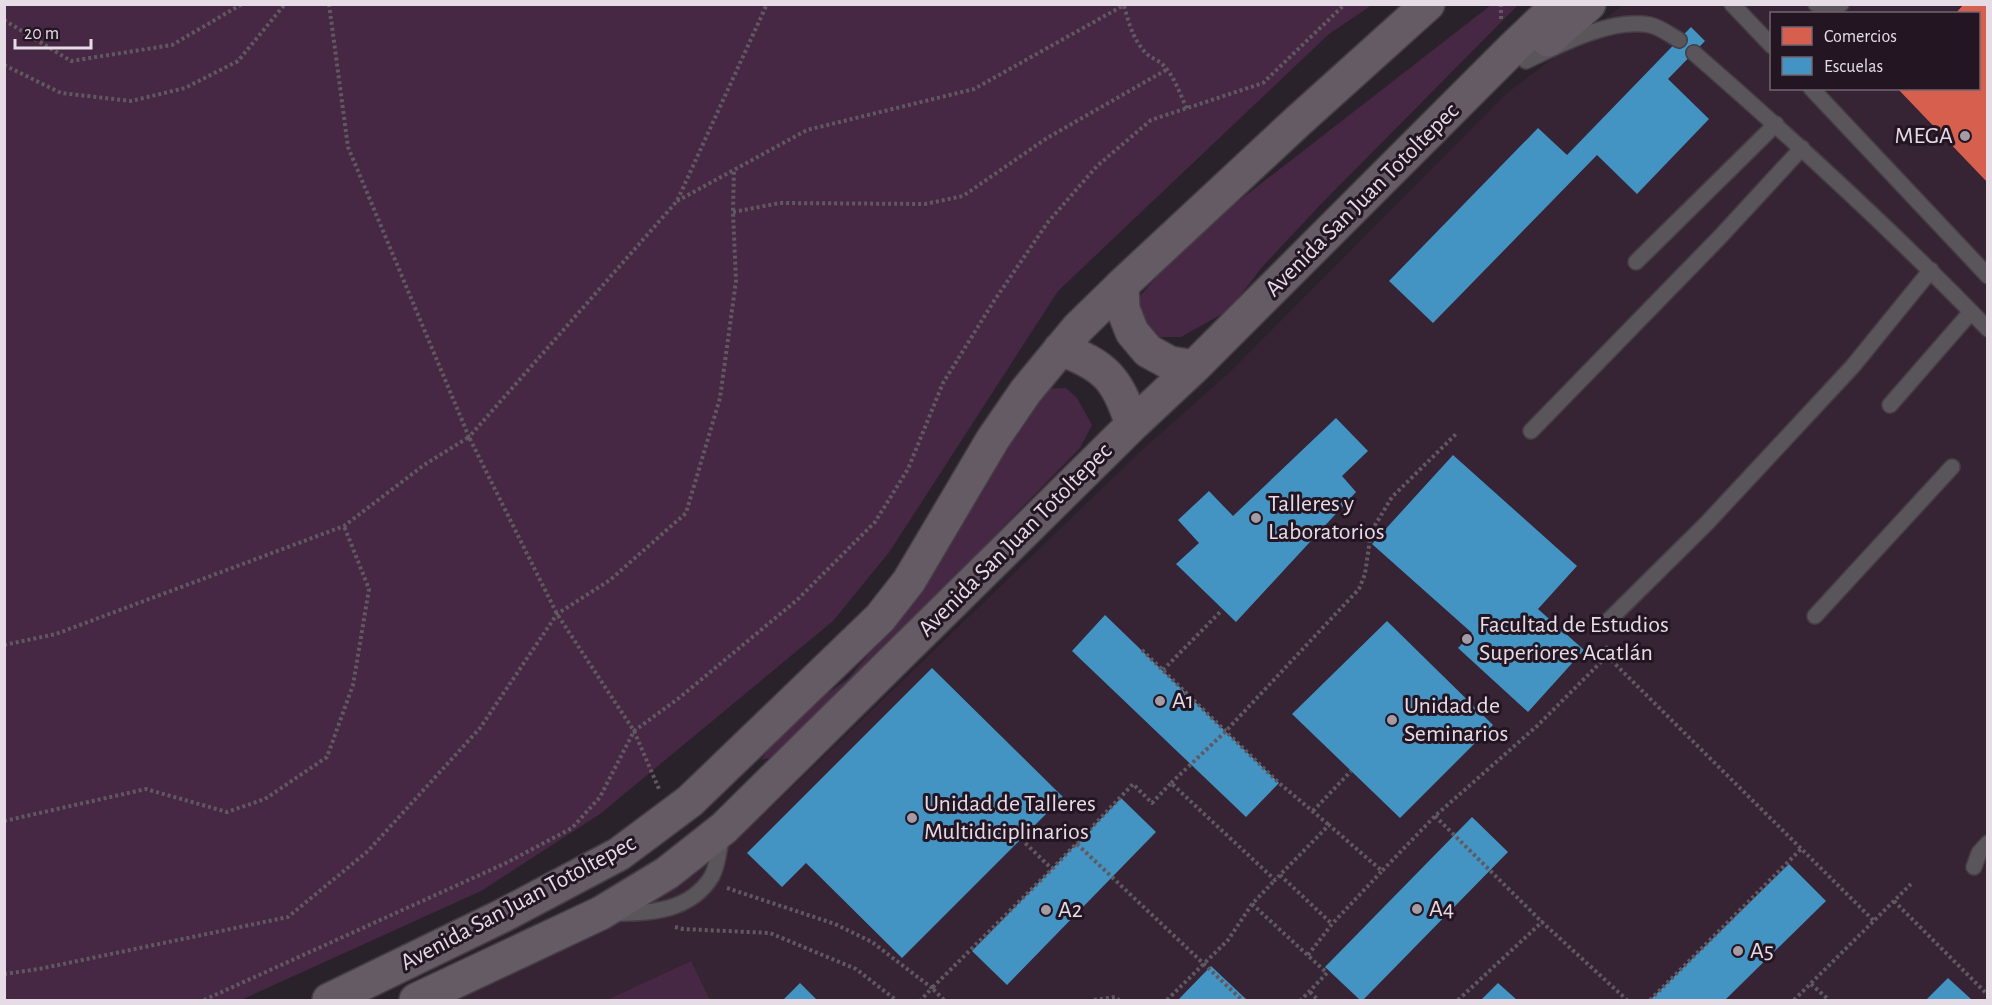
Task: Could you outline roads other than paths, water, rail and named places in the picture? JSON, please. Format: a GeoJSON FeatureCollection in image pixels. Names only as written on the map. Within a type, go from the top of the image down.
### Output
{"type":"FeatureCollection","features":[{"type":"Feature","properties":{"kind":"main road"},"geometry":{"type":"LineString","coordinates":[[1397,33],[1412,4]]}},
{"type":"Feature","properties":{"kind":"main road","name":"Avenida San Juan Totoltepec"},"geometry":{"type":"LineString","coordinates":[[329,1000],[502,916],[619,854],[690,801],[880,618],[909,581],[993,439],[1026,391],[1085,321],[1297,122],[1428,4]]}},
{"type":"Feature","properties":{"kind":"main road"},"geometry":{"type":"LineString","coordinates":[[1397,33],[1447,4]]}},
{"type":"Feature","properties":{"kind":"main road"},"geometry":{"type":"LineString","coordinates":[[1522,52],[1559,4]]}},
{"type":"Feature","properties":{"kind":"main road"},"geometry":{"type":"LineString","coordinates":[[1522,52],[1588,4]]}},
{"type":"Feature","properties":{"kind":"main road","name":"Avenida San Juan Totoltepec"},"geometry":{"type":"LineString","coordinates":[[416,1000],[602,913],[667,873],[724,828],[1132,425],[1194,368],[1456,105],[1522,52]]}},
{"type":"Feature","properties":{"kind":"main road"},"geometry":{"type":"LineString","coordinates":[[1122,285],[1123,309],[1132,332],[1148,351],[1170,363],[1194,368]]}},
{"type":"Feature","properties":{"kind":"main road"},"geometry":{"type":"LineString","coordinates":[[1060,349],[1086,359],[1108,376],[1124,398],[1132,425]]}},
{"type":"Feature","properties":{"kind":"lane"},"geometry":{"type":"LineString","coordinates":[[1732,4],[1770,44]]}},
{"type":"Feature","properties":{"kind":"lane"},"geometry":{"type":"LineString","coordinates":[[1816,4],[1825,9],[1841,4]]}},
{"type":"Feature","properties":{"kind":"lane"},"geometry":{"type":"LineString","coordinates":[[1522,52],[1580,35],[1623,26],[1653,26],[1679,40]]}},
{"type":"Feature","properties":{"kind":"lane"},"geometry":{"type":"LineString","coordinates":[[1694,53],[1802,148],[1931,270],[1988,329]]}},
{"type":"Feature","properties":{"kind":"lane"},"geometry":{"type":"LineString","coordinates":[[1813,90],[1988,276]]}},
{"type":"Feature","properties":{"kind":"lane"},"geometry":{"type":"LineString","coordinates":[[1636,262],[1776,124]]}},
{"type":"Feature","properties":{"kind":"lane"},"geometry":{"type":"LineString","coordinates":[[1531,431],[1719,238],[1802,148]]}},
{"type":"Feature","properties":{"kind":"lane"},"geometry":{"type":"LineString","coordinates":[[1604,625],[1707,523],[1852,366],[1931,270]]}},
{"type":"Feature","properties":{"kind":"lane"},"geometry":{"type":"LineString","coordinates":[[1890,405],[1971,312]]}},
{"type":"Feature","properties":{"kind":"lane"},"geometry":{"type":"LineString","coordinates":[[1815,616],[1952,467]]}},
{"type":"Feature","properties":{"kind":"lane"},"geometry":{"type":"LineString","coordinates":[[602,913],[631,914],[660,911],[682,904],[701,890],[713,874],[724,828]]}},
{"type":"Feature","properties":{"kind":"lane"},"geometry":{"type":"LineString","coordinates":[[1974,867],[1979,853],[1988,843]]}},
{"type":"Feature","properties":{"kind":"place","name":"MEGA"},"geometry":{"type":"Point","coordinates":[1965,136]}},
{"type":"Feature","properties":{"kind":"place","name":"Talleres y Laboratorios"},"geometry":{"type":"Point","coordinates":[1256,518]}},
{"type":"Feature","properties":{"kind":"place","name":"Facultad de Estudios Superiores Acatlán"},"geometry":{"type":"Point","coordinates":[1467,639]}},
{"type":"Feature","properties":{"kind":"place","name":"A1"},"geometry":{"type":"Point","coordinates":[1160,701]}},
{"type":"Feature","properties":{"kind":"place","name":"Unidad de Seminarios"},"geometry":{"type":"Point","coordinates":[1392,720]}},
{"type":"Feature","properties":{"kind":"place","name":"Unidad de Talleres Multidiciplinarios"},"geometry":{"type":"Point","coordinates":[912,818]}},
{"type":"Feature","properties":{"kind":"place","name":"A4"},"geometry":{"type":"Point","coordinates":[1417,909]}},
{"type":"Feature","properties":{"kind":"place","name":"A2"},"geometry":{"type":"Point","coordinates":[1046,910]}},
{"type":"Feature","properties":{"kind":"place","name":"A5"},"geometry":{"type":"Point","coordinates":[1738,951]}}]}
